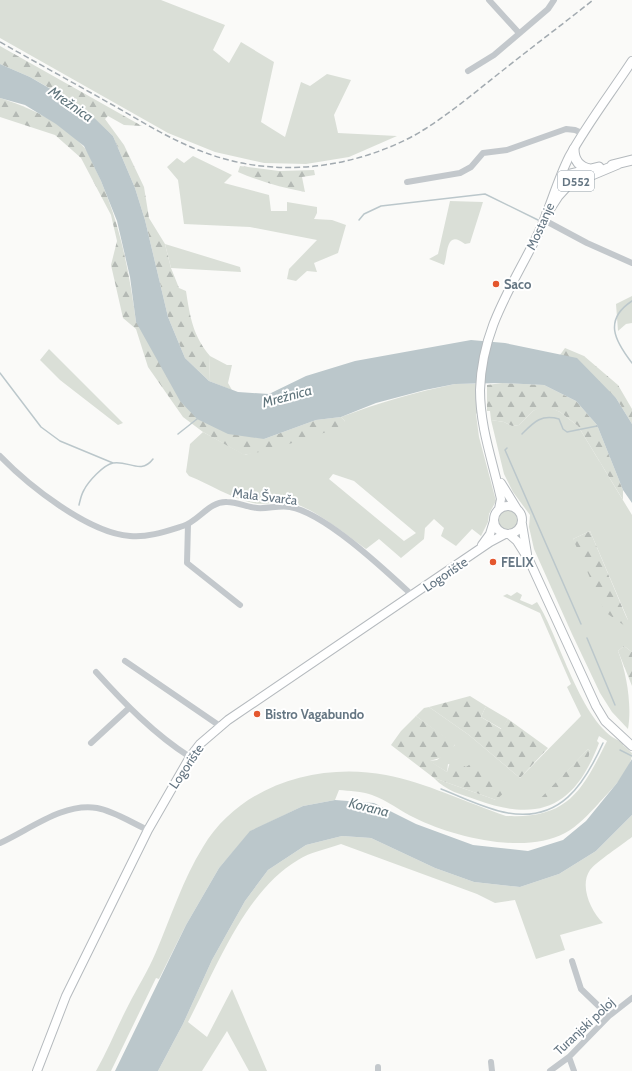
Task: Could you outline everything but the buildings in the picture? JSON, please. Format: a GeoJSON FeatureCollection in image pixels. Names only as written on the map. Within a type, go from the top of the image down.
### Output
{"type":"FeatureCollection","features":[{"type":"Feature","properties":{"kind":"highway"},"geometry":{"type":"LineString","coordinates":[[574,149],[576,161],[580,166],[590,169]]}},
{"type":"Feature","properties":{"kind":"highway","name":"D552"},"geometry":{"type":"LineString","coordinates":[[562,176],[632,160]]}},
{"type":"Feature","properties":{"kind":"highway","name":"D552"},"geometry":{"type":"LineString","coordinates":[[545,217],[562,191],[573,182],[618,164]]}},
{"type":"Feature","properties":{"kind":"highway"},"geometry":{"type":"LineString","coordinates":[[562,176],[568,181],[573,182]]}},
{"type":"Feature","properties":{"kind":"main road","name":"Mostanje"},"geometry":{"type":"LineString","coordinates":[[495,472],[481,416],[481,378],[490,332],[500,306],[545,217],[574,149],[632,61]]}},
{"type":"Feature","properties":{"kind":"main road"},"geometry":{"type":"LineString","coordinates":[[495,472],[501,499],[494,521],[498,529],[517,541],[529,560],[596,706],[605,721],[632,746]]}},
{"type":"Feature","properties":{"kind":"main road"},"geometry":{"type":"LineString","coordinates":[[495,472],[510,500],[522,516],[522,524],[529,560]]}},
{"type":"Feature","properties":{"kind":"main road"},"geometry":{"type":"LineString","coordinates":[[499,509],[511,506],[518,510]]}},
{"type":"Feature","properties":{"kind":"main road","name":"Logorište"},"geometry":{"type":"LineString","coordinates":[[478,550],[490,534],[494,521]]}},
{"type":"Feature","properties":{"kind":"main road"},"geometry":{"type":"LineString","coordinates":[[507,534],[517,531],[522,524]]}},
{"type":"Feature","properties":{"kind":"main road","name":"Logorište"},"geometry":{"type":"LineString","coordinates":[[37,1071],[66,996],[148,830],[190,757],[200,744],[220,726],[478,550],[507,534]]}},
{"type":"Feature","properties":{"kind":"street"},"geometry":{"type":"LineString","coordinates":[[489,0],[520,33]]}},
{"type":"Feature","properties":{"kind":"street"},"geometry":{"type":"LineString","coordinates":[[468,71],[494,55],[548,9],[554,0]]}},
{"type":"Feature","properties":{"kind":"street"},"geometry":{"type":"LineString","coordinates":[[407,182],[460,173],[471,167],[483,153],[507,150],[566,130],[576,130],[584,134]]}},
{"type":"Feature","properties":{"kind":"street"},"geometry":{"type":"LineString","coordinates":[[545,217],[587,243],[632,263]]}},
{"type":"Feature","properties":{"kind":"street","name":"Mala Švarča"},"geometry":{"type":"LineString","coordinates":[[0,456],[16,472],[66,510],[101,529],[130,536],[161,533],[188,524],[214,504],[227,502],[256,508],[282,507],[298,509],[319,520],[371,557],[412,595]]}},
{"type":"Feature","properties":{"kind":"street"},"geometry":{"type":"LineString","coordinates":[[188,524],[187,563],[240,605]]}},
{"type":"Feature","properties":{"kind":"street"},"geometry":{"type":"LineString","coordinates":[[125,661],[220,726]]}},
{"type":"Feature","properties":{"kind":"street"},"geometry":{"type":"LineString","coordinates":[[96,672],[129,708],[158,733],[190,757]]}},
{"type":"Feature","properties":{"kind":"street"},"geometry":{"type":"LineString","coordinates":[[91,744],[129,708]]}},
{"type":"Feature","properties":{"kind":"street"},"geometry":{"type":"LineString","coordinates":[[0,843],[64,811],[82,807],[98,808],[148,830]]}},
{"type":"Feature","properties":{"kind":"street"},"geometry":{"type":"LineString","coordinates":[[572,961],[581,988],[609,1016]]}},
{"type":"Feature","properties":{"kind":"street","name":"Turanjski poloj"},"geometry":{"type":"LineString","coordinates":[[550,1071],[569,1057],[609,1016],[632,998]]}},
{"type":"Feature","properties":{"kind":"street"},"geometry":{"type":"LineString","coordinates":[[569,1057],[574,1071]]}},
{"type":"Feature","properties":{"kind":"street"},"geometry":{"type":"LineString","coordinates":[[491,1062],[492,1071]]}},
{"type":"Feature","properties":{"kind":"green space"},"geometry":{"type":"Polygon","coordinates":[[[0,0],[161,0],[225,25],[213,50],[229,63],[241,42],[274,62],[261,122],[285,137],[301,82],[310,86],[327,74],[351,80],[334,115],[338,133],[397,136],[349,157],[306,164],[264,163],[215,152],[168,133],[0,38],[0,0]]]}},
{"type":"Feature","properties":{"kind":"green space"},"geometry":{"type":"Polygon","coordinates":[[[0,46],[142,126],[124,125],[108,116],[105,119],[124,145],[144,187],[149,218],[165,244],[171,268],[179,288],[186,291],[193,326],[204,349],[210,356],[209,381],[185,358],[168,317],[145,220],[135,188],[113,136],[81,106],[30,77],[0,64],[0,46]]]}},
{"type":"Feature","properties":{"kind":"green space"},"geometry":{"type":"Polygon","coordinates":[[[0,98],[34,111],[56,123],[75,138],[87,151],[104,188],[117,226],[130,283],[136,322],[264,439],[316,420],[341,417],[345,421],[336,429],[270,450],[244,455],[203,432],[183,417],[148,367],[136,329],[123,318],[111,265],[117,241],[111,215],[81,158],[55,135],[0,117],[0,98]]]}},
{"type":"Feature","properties":{"kind":"green space"},"geometry":{"type":"Polygon","coordinates":[[[193,156],[232,175],[224,183],[269,195],[271,211],[287,211],[287,202],[317,207],[317,213],[314,219],[332,220],[346,225],[338,253],[314,263],[317,272],[307,271],[296,281],[287,279],[289,269],[317,240],[250,227],[184,224],[178,180],[167,167],[177,158],[184,163],[193,156]]]}},
{"type":"Feature","properties":{"kind":"green space"},"geometry":{"type":"Polygon","coordinates":[[[240,166],[279,171],[314,170],[315,175],[302,177],[305,192],[262,181],[238,172],[240,166]]]}},
{"type":"Feature","properties":{"kind":"green space"},"geometry":{"type":"Polygon","coordinates":[[[450,201],[483,202],[470,243],[465,244],[454,239],[451,241],[448,245],[444,265],[429,259],[438,254],[450,201]]]}},
{"type":"Feature","properties":{"kind":"green space"},"geometry":{"type":"Polygon","coordinates":[[[165,244],[240,267],[241,272],[171,268],[165,244]]]}},
{"type":"Feature","properties":{"kind":"green space"},"geometry":{"type":"Polygon","coordinates":[[[632,296],[632,323],[626,324],[618,331],[616,304],[632,296]]]}},
{"type":"Feature","properties":{"kind":"green space"},"geometry":{"type":"Polygon","coordinates":[[[565,348],[584,356],[618,385],[632,409],[632,424],[616,398],[560,355],[565,348]]]}},
{"type":"Feature","properties":{"kind":"green space"},"geometry":{"type":"Polygon","coordinates":[[[49,349],[123,423],[118,425],[60,380],[40,360],[49,349]]]}},
{"type":"Feature","properties":{"kind":"green space"},"geometry":{"type":"Polygon","coordinates":[[[210,356],[227,365],[232,365],[228,383],[232,390],[209,381],[210,356]]]}},
{"type":"Feature","properties":{"kind":"green space"},"geometry":{"type":"Polygon","coordinates":[[[502,383],[544,385],[576,401],[597,425],[623,490],[623,500],[578,426],[560,412],[544,406],[533,411],[519,425],[512,426],[504,422],[491,420],[490,411],[487,411],[487,385],[502,383]]]}},
{"type":"Feature","properties":{"kind":"green space"},"geometry":{"type":"Polygon","coordinates":[[[455,384],[476,384],[476,414],[479,437],[496,501],[489,514],[488,522],[481,536],[472,529],[456,546],[441,536],[444,528],[434,519],[425,528],[424,539],[401,558],[379,539],[366,549],[328,521],[306,508],[287,502],[261,504],[245,501],[189,476],[186,472],[190,444],[203,432],[245,455],[345,421],[341,417],[355,412],[397,398],[455,384]],[[333,474],[329,479],[404,541],[416,533],[354,481],[333,474]]]}},
{"type":"Feature","properties":{"kind":"green space"},"geometry":{"type":"Polygon","coordinates":[[[544,405],[560,412],[578,426],[632,515],[632,652],[624,646],[618,651],[628,690],[628,729],[612,712],[600,693],[534,549],[529,527],[530,515],[513,492],[504,474],[491,420],[504,422],[512,426],[519,425],[533,411],[544,405]],[[590,531],[573,539],[628,620],[590,531]]]}},
{"type":"Feature","properties":{"kind":"green space"},"geometry":{"type":"Polygon","coordinates":[[[508,509],[516,512],[519,520],[516,528],[508,531],[500,528],[497,520],[500,512],[508,509]]]}},
{"type":"Feature","properties":{"kind":"green space"},"geometry":{"type":"Polygon","coordinates":[[[590,531],[628,621],[625,626],[605,612],[573,539],[590,531]]]}},
{"type":"Feature","properties":{"kind":"green space"},"geometry":{"type":"Polygon","coordinates":[[[517,592],[522,595],[520,600],[532,605],[537,602],[548,622],[574,683],[596,721],[609,734],[623,742],[623,745],[632,753],[628,766],[614,786],[579,823],[570,830],[549,839],[530,843],[489,841],[469,837],[431,825],[372,795],[339,790],[335,800],[303,806],[251,831],[219,868],[186,925],[159,979],[156,978],[111,1071],[96,1071],[153,959],[183,885],[203,847],[219,826],[238,808],[259,794],[283,783],[308,776],[334,772],[360,772],[401,778],[446,793],[506,816],[527,816],[544,813],[559,807],[580,787],[598,759],[607,741],[599,736],[597,741],[599,743],[579,782],[567,795],[553,804],[537,809],[520,810],[500,807],[454,792],[443,786],[434,778],[496,800],[466,767],[448,764],[447,772],[429,761],[437,760],[455,745],[416,716],[424,708],[429,707],[469,735],[520,778],[581,716],[567,687],[571,684],[540,613],[503,596],[507,594],[511,596],[517,592]],[[588,749],[536,804],[589,756],[590,751],[588,749]]]}},
{"type":"Feature","properties":{"kind":"green space"},"geometry":{"type":"Polygon","coordinates":[[[624,646],[632,652],[632,686],[618,651],[624,646]]]}},
{"type":"Feature","properties":{"kind":"green space"},"geometry":{"type":"Polygon","coordinates":[[[470,696],[486,706],[481,717],[501,729],[508,719],[548,748],[520,778],[469,735],[429,707],[470,696]]]}},
{"type":"Feature","properties":{"kind":"green space"},"geometry":{"type":"Polygon","coordinates":[[[486,706],[508,719],[502,729],[481,717],[486,706]]]}},
{"type":"Feature","properties":{"kind":"green space"},"geometry":{"type":"Polygon","coordinates":[[[416,716],[455,744],[449,755],[430,761],[447,772],[451,759],[466,767],[475,761],[507,790],[496,800],[434,778],[391,745],[401,731],[416,716]]]}},
{"type":"Feature","properties":{"kind":"green space"},"geometry":{"type":"Polygon","coordinates":[[[588,749],[590,751],[587,761],[578,779],[563,793],[545,802],[535,804],[588,749]]]}},
{"type":"Feature","properties":{"kind":"green space"},"geometry":{"type":"Polygon","coordinates":[[[632,815],[632,837],[598,862],[590,870],[587,876],[586,891],[588,898],[594,912],[603,923],[560,935],[565,950],[536,959],[515,900],[495,903],[477,894],[341,844],[303,857],[279,874],[262,891],[247,911],[221,956],[188,1022],[207,1037],[232,989],[267,1071],[249,1071],[227,1031],[202,1071],[158,1071],[183,1024],[212,960],[245,901],[268,870],[306,845],[342,836],[371,838],[435,868],[474,882],[520,887],[559,874],[596,851],[632,815]]]}},
{"type":"Feature","properties":{"kind":"water","name":"Mrežnica"},"geometry":{"type":"Polygon","coordinates":[[[0,64],[30,77],[85,109],[113,136],[135,188],[145,220],[168,317],[185,358],[209,381],[238,392],[269,394],[306,376],[355,361],[471,340],[505,343],[577,358],[616,398],[632,424],[632,503],[623,490],[597,425],[576,401],[544,385],[502,383],[455,384],[376,403],[341,417],[316,420],[264,439],[228,434],[197,419],[180,401],[136,322],[130,277],[117,221],[101,181],[84,146],[56,124],[25,105],[0,98],[0,64]]]}},
{"type":"Feature","properties":{"kind":"water","name":"Korana"},"geometry":{"type":"Polygon","coordinates":[[[632,759],[632,815],[596,851],[559,874],[520,887],[474,882],[435,868],[371,838],[342,836],[306,845],[268,870],[245,901],[212,960],[183,1024],[158,1071],[115,1071],[186,925],[219,868],[250,831],[303,806],[335,800],[374,803],[416,824],[473,845],[528,851],[563,840],[586,821],[617,783],[632,759]]]}},
{"type":"Feature","properties":{"kind":"waterway"},"geometry":{"type":"LineString","coordinates":[[359,220],[364,214],[381,206],[485,194],[538,220]]}},
{"type":"Feature","properties":{"kind":"waterway"},"geometry":{"type":"LineString","coordinates":[[632,301],[623,308],[617,316],[615,323],[617,339],[632,363]]}},
{"type":"Feature","properties":{"kind":"waterway"},"geometry":{"type":"LineString","coordinates":[[0,373],[41,427],[60,441],[113,463]]}},
{"type":"Feature","properties":{"kind":"waterway"},"geometry":{"type":"LineString","coordinates":[[522,434],[534,423],[543,418],[559,419],[563,429],[567,432],[597,426]]}},
{"type":"Feature","properties":{"kind":"waterway"},"geometry":{"type":"LineString","coordinates":[[178,434],[197,419]]}},
{"type":"Feature","properties":{"kind":"waterway"},"geometry":{"type":"LineString","coordinates":[[507,448],[505,450],[581,624]]}},
{"type":"Feature","properties":{"kind":"waterway"},"geometry":{"type":"LineString","coordinates":[[79,505],[82,494],[92,478],[109,464],[124,463],[139,467],[148,464],[153,459]]}},
{"type":"Feature","properties":{"kind":"waterway"},"geometry":{"type":"LineString","coordinates":[[587,638],[615,705]]}},
{"type":"Feature","properties":{"kind":"waterway"},"geometry":{"type":"LineString","coordinates":[[441,789],[482,806],[499,811],[526,814],[542,812],[556,806],[568,797],[578,786],[596,758],[603,743]]}},
{"type":"Feature","properties":{"kind":"waterway"},"geometry":{"type":"LineString","coordinates":[[620,750],[632,756]]}},
{"type":"Feature","properties":{"kind":"railway"},"geometry":{"type":"LineString","coordinates":[[0,42],[151,127],[197,150],[235,161],[261,166],[287,168],[314,166],[366,156],[391,147],[415,135],[460,104],[593,0]]}},
{"type":"Feature","properties":{"kind":"place","name":"Saco"},"geometry":{"type":"Point","coordinates":[496,284]}},
{"type":"Feature","properties":{"kind":"place","name":"FELIX"},"geometry":{"type":"Point","coordinates":[493,562]}},
{"type":"Feature","properties":{"kind":"place","name":"Bistro Vagabundo"},"geometry":{"type":"Point","coordinates":[257,714]}}]}
